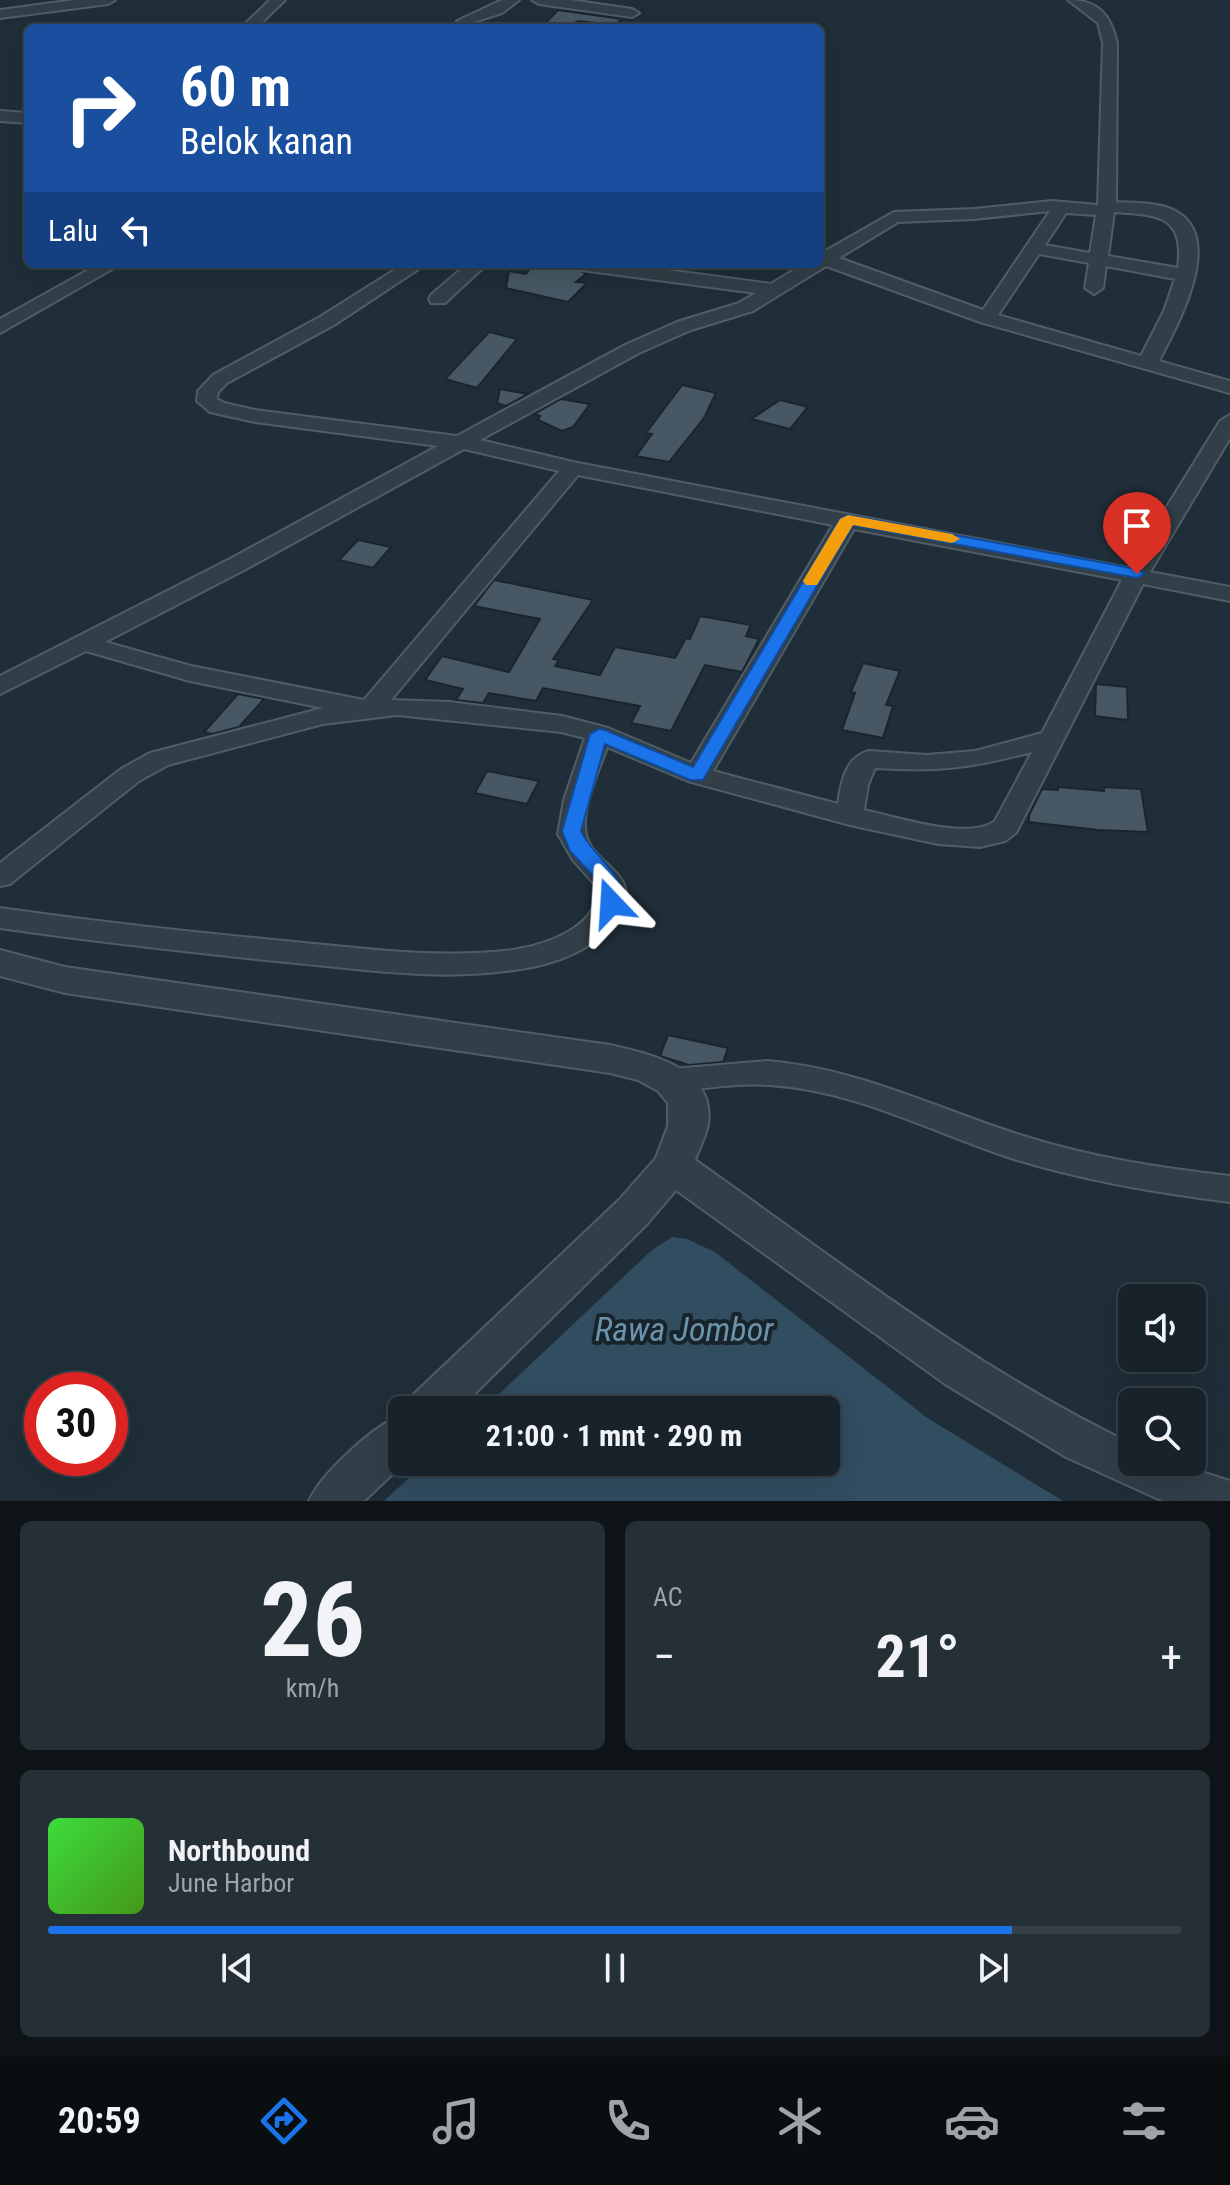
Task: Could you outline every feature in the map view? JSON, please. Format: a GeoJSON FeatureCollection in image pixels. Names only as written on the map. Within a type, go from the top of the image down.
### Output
{"type":"FeatureCollection","features":[{"type":"Feature","properties":{"kind":"street"},"geometry":{"type":"LineString","coordinates":[[0,14],[108,0]]}},
{"type":"Feature","properties":{"kind":"street"},"geometry":{"type":"LineString","coordinates":[[252,24],[278,0]]}},
{"type":"Feature","properties":{"kind":"street"},"geometry":{"type":"LineString","coordinates":[[459,19],[497,10],[512,0]]}},
{"type":"Feature","properties":{"kind":"street"},"geometry":{"type":"LineString","coordinates":[[539,0],[632,13]]}},
{"type":"Feature","properties":{"kind":"street"},"geometry":{"type":"LineString","coordinates":[[622,24],[644,0]]}},
{"type":"Feature","properties":{"kind":"street"},"geometry":{"type":"LineString","coordinates":[[1075,0],[1099,16],[1108,29],[1109,187],[1094,288]]}},
{"type":"Feature","properties":{"kind":"street"},"geometry":{"type":"LineString","coordinates":[[0,116],[24,118]]}},
{"type":"Feature","properties":{"kind":"street"},"geometry":{"type":"LineString","coordinates":[[987,318],[1062,206]]}},
{"type":"Feature","properties":{"kind":"street"},"geometry":{"type":"LineString","coordinates":[[824,260],[894,217],[1062,206],[1165,214],[1180,222],[1188,239],[1186,275],[1177,305],[1147,364]]}},
{"type":"Feature","properties":{"kind":"street"},"geometry":{"type":"LineString","coordinates":[[1034,248],[1186,275]]}},
{"type":"Feature","properties":{"kind":"street"},"geometry":{"type":"LineString","coordinates":[[824,263],[987,318],[1230,387]]}},
{"type":"Feature","properties":{"kind":"street"},"geometry":{"type":"LineString","coordinates":[[0,327],[105,268]]}},
{"type":"Feature","properties":{"kind":"street"},"geometry":{"type":"LineString","coordinates":[[411,268],[327,321],[220,379],[211,387],[206,398],[217,408],[255,416],[463,443],[573,468],[1230,594]]}},
{"type":"Feature","properties":{"kind":"street"},"geometry":{"type":"LineString","coordinates":[[438,299],[473,268]]}},
{"type":"Feature","properties":{"kind":"street"},"geometry":{"type":"LineString","coordinates":[[611,268],[775,290]]}},
{"type":"Feature","properties":{"kind":"street"},"geometry":{"type":"LineString","coordinates":[[0,686],[463,443],[661,335],[746,307],[810,268]]}},
{"type":"Feature","properties":{"kind":"street"},"geometry":{"type":"LineString","coordinates":[[0,877],[130,775],[159,759],[322,716],[370,709],[465,711],[562,724],[599,734],[697,775],[850,816],[938,835],[974,838],[995,835],[1006,827],[1137,574],[1230,421]]}},
{"type":"Feature","properties":{"kind":"street"},"geometry":{"type":"LineString","coordinates":[[370,709],[573,468]]}},
{"type":"Feature","properties":{"kind":"street"},"geometry":{"type":"LineString","coordinates":[[697,775],[848,519]]}},
{"type":"Feature","properties":{"kind":"street"},"geometry":{"type":"LineString","coordinates":[[85,643],[123,657],[223,681],[370,709]]}},
{"type":"Feature","properties":{"kind":"street"},"geometry":{"type":"LineString","coordinates":[[0,918],[167,940],[384,961],[464,965],[552,951],[592,927],[611,903],[613,892],[609,881],[577,846],[571,831],[599,734]]}},
{"type":"Feature","properties":{"kind":"street"},"geometry":{"type":"LineString","coordinates":[[850,816],[858,772],[862,763],[869,759],[927,763],[975,759],[1053,738]]}},
{"type":"Feature","properties":{"kind":"street"},"geometry":{"type":"LineString","coordinates":[[0,963],[65,980],[610,1059],[648,1068],[672,1081],[689,1107],[686,1138],[673,1166],[633,1212],[442,1396]]}},
{"type":"Feature","properties":{"kind":"street"},"geometry":{"type":"LineString","coordinates":[[672,1081],[738,1074],[804,1077],[866,1093],[1017,1147],[1118,1171],[1230,1189]]}},
{"type":"Feature","properties":{"kind":"street"},"geometry":{"type":"LineString","coordinates":[[673,1166],[971,1376],[1056,1427],[1146,1473],[1226,1501]]}},
{"type":"Feature","properties":{"kind":"street"},"geometry":{"type":"LineString","coordinates":[[332,1501],[388,1448]]}},
{"type":"Feature","properties":{"kind":"water","name":"Rawa Jombor"},"geometry":{"type":"Polygon","coordinates":[[[672,1237],[687,1239],[715,1252],[926,1417],[1063,1501],[384,1501],[411,1476],[840,1476],[840,1396],[497,1396],[652,1250],[672,1237]]]}},
{"type":"Feature","properties":{"kind":"building"},"geometry":{"type":"Polygon","coordinates":[[[558,10],[622,19],[616,24],[578,21],[572,24],[545,24],[558,10]]]}},
{"type":"Feature","properties":{"kind":"building"},"geometry":{"type":"Polygon","coordinates":[[[531,268],[576,268],[586,274],[576,282],[587,283],[568,302],[506,288],[509,271],[526,274],[531,268]]]}},
{"type":"Feature","properties":{"kind":"building"},"geometry":{"type":"Polygon","coordinates":[[[489,332],[517,339],[477,388],[445,379],[489,332]]]}},
{"type":"Feature","properties":{"kind":"building"},"geometry":{"type":"Polygon","coordinates":[[[682,385],[716,393],[704,418],[669,462],[636,456],[652,434],[646,433],[682,385]]]}},
{"type":"Feature","properties":{"kind":"building"},"geometry":{"type":"Polygon","coordinates":[[[500,389],[528,394],[506,406],[497,403],[500,389]]]}},
{"type":"Feature","properties":{"kind":"building"},"geometry":{"type":"Polygon","coordinates":[[[561,399],[590,404],[573,427],[562,431],[538,420],[540,416],[534,414],[561,399]]]}},
{"type":"Feature","properties":{"kind":"building"},"geometry":{"type":"Polygon","coordinates":[[[780,400],[808,407],[790,429],[751,419],[780,400]]]}},
{"type":"Feature","properties":{"kind":"building"},"geometry":{"type":"Polygon","coordinates":[[[358,540],[391,547],[373,568],[339,560],[358,540]]]}},
{"type":"Feature","properties":{"kind":"building"},"geometry":{"type":"Polygon","coordinates":[[[494,580],[593,600],[553,659],[559,660],[555,666],[600,675],[615,647],[675,658],[686,638],[690,639],[700,616],[751,625],[746,636],[759,639],[742,672],[705,665],[671,731],[631,723],[640,706],[543,688],[536,701],[489,693],[483,703],[456,700],[463,689],[425,680],[442,656],[509,672],[540,619],[474,606],[494,580]]]}},
{"type":"Feature","properties":{"kind":"building"},"geometry":{"type":"Polygon","coordinates":[[[863,663],[900,671],[886,705],[893,706],[883,738],[842,730],[855,693],[851,692],[863,663]]]}},
{"type":"Feature","properties":{"kind":"building"},"geometry":{"type":"Polygon","coordinates":[[[1096,684],[1127,687],[1128,720],[1095,716],[1096,684]]]}},
{"type":"Feature","properties":{"kind":"building"},"geometry":{"type":"Polygon","coordinates":[[[238,694],[264,699],[239,727],[212,734],[204,732],[238,694]]]}},
{"type":"Feature","properties":{"kind":"building"},"geometry":{"type":"Polygon","coordinates":[[[487,771],[539,781],[527,804],[475,793],[487,771]]]}},
{"type":"Feature","properties":{"kind":"building"},"geometry":{"type":"Polygon","coordinates":[[[1058,787],[1104,791],[1104,787],[1141,789],[1148,832],[1029,822],[1029,815],[1042,789],[1058,790],[1058,787]]]}},
{"type":"Feature","properties":{"kind":"building"},"geometry":{"type":"Polygon","coordinates":[[[668,1035],[728,1048],[723,1062],[689,1065],[660,1056],[668,1035]]]}},
{"type":"Feature","properties":{"kind":"slow traffic"},"geometry":{"type":"LineString","coordinates":[[812,581],[848,519],[952,539]]}},
{"type":"Feature","properties":{"kind":"route"},"geometry":{"type":"LineString","coordinates":[[611,903],[613,892],[609,881],[583,854],[571,831],[599,734],[697,775],[848,519],[1137,574]]}}]}
